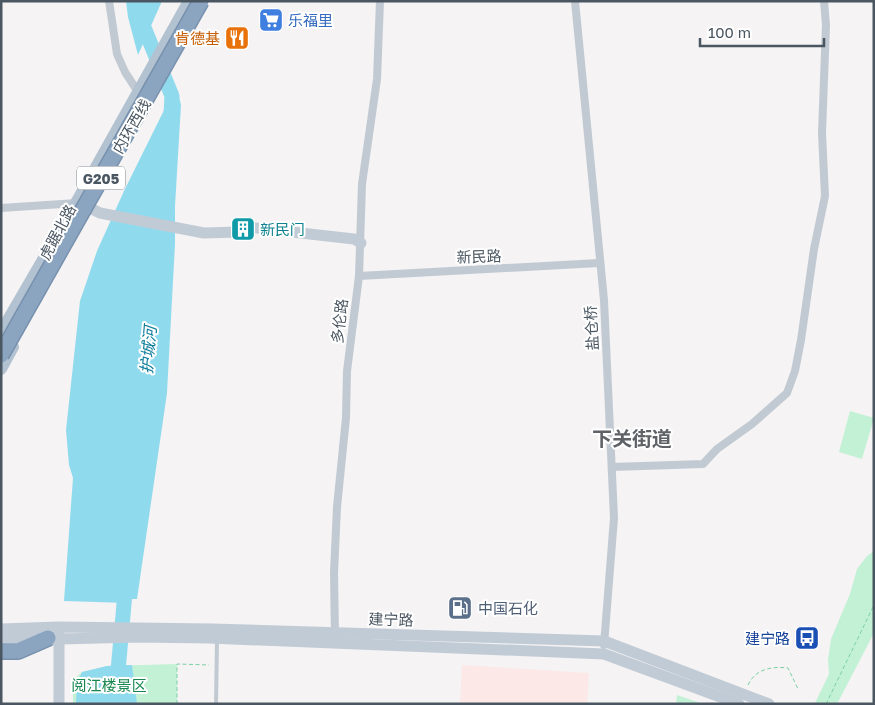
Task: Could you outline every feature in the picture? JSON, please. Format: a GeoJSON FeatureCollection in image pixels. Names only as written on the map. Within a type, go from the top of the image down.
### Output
{"type":"FeatureCollection","features":[{"type":"Feature","properties":{"kind":"highway","name":"内环西线"},"geometry":{"type":"LineString","coordinates":[[1,342],[195,1]]}},
{"type":"Feature","properties":{"kind":"highway","name":"内环西线"},"geometry":{"type":"LineString","coordinates":[[1,355],[201,1]]}},
{"type":"Feature","properties":{"kind":"highway"},"geometry":{"type":"LineString","coordinates":[[1,652],[18,652],[59,638]]}},
{"type":"Feature","properties":{"kind":"main road"},"geometry":{"type":"LineString","coordinates":[[1,332],[82,205],[138,92],[189,1]]}},
{"type":"Feature","properties":{"kind":"main road","name":"虎踞北路"},"geometry":{"type":"LineString","coordinates":[[1,369],[82,205],[144,112],[207,1]]}},
{"type":"Feature","properties":{"kind":"main road"},"geometry":{"type":"LineString","coordinates":[[82,205],[100,213],[111,211],[179,225],[204,233],[243,229],[354,239],[361,243]]}},
{"type":"Feature","properties":{"kind":"main road"},"geometry":{"type":"LineString","coordinates":[[58,704],[59,627]]}},
{"type":"Feature","properties":{"kind":"main road","name":"建宁路"},"geometry":{"type":"LineString","coordinates":[[1,629],[59,627],[217,638],[604,641],[741,699]]}},
{"type":"Feature","properties":{"kind":"main road","name":"建宁路"},"geometry":{"type":"LineString","coordinates":[[1,638],[59,638],[142,633],[335,638],[604,654],[741,699],[769,704]]}},
{"type":"Feature","properties":{"kind":"street"},"geometry":{"type":"LineString","coordinates":[[109,1],[117,54],[125,72],[138,92]]}},
{"type":"Feature","properties":{"kind":"street","name":"多伦路"},"geometry":{"type":"LineString","coordinates":[[335,638],[334,573],[337,507],[346,418],[348,371],[359,276],[362,184],[377,79],[380,1]]}},
{"type":"Feature","properties":{"kind":"street","name":"盐仓桥"},"geometry":{"type":"LineString","coordinates":[[575,1],[604,300],[612,467],[614,518],[604,654]]}},
{"type":"Feature","properties":{"kind":"street"},"geometry":{"type":"LineString","coordinates":[[612,467],[703,464],[716,449],[752,424],[787,392],[795,371],[814,249],[825,196],[822,133],[826,25],[824,1]]}},
{"type":"Feature","properties":{"kind":"street"},"geometry":{"type":"LineString","coordinates":[[1,208],[82,205]]}},
{"type":"Feature","properties":{"kind":"street","name":"新民路"},"geometry":{"type":"LineString","coordinates":[[359,276],[599,263]]}},
{"type":"Feature","properties":{"kind":"lane"},"geometry":{"type":"LineString","coordinates":[[216,704],[217,638]]}},
{"type":"Feature","properties":{"kind":"path"},"geometry":{"type":"LineString","coordinates":[[826,704],[874,605]]}},
{"type":"Feature","properties":{"kind":"path"},"geometry":{"type":"LineString","coordinates":[[177,704],[177,664],[218,665]]}},
{"type":"Feature","properties":{"kind":"path"},"geometry":{"type":"LineString","coordinates":[[741,699],[750,681],[763,670],[773,666],[788,668],[798,689]]}},
{"type":"Feature","properties":{"kind":"shaded area"},"geometry":{"type":"Polygon","coordinates":[[[462,665],[589,673],[587,704],[460,704],[462,665]]]}},
{"type":"Feature","properties":{"kind":"green space"},"geometry":{"type":"Polygon","coordinates":[[[850,411],[874,418],[862,459],[839,452],[850,411]]]}},
{"type":"Feature","properties":{"kind":"green space"},"geometry":{"type":"Polygon","coordinates":[[[874,551],[874,633],[837,704],[816,704],[829,674],[828,660],[831,639],[850,594],[857,569],[867,556],[874,551]]]}},
{"type":"Feature","properties":{"kind":"green space","name":"阅江楼景区"},"geometry":{"type":"Polygon","coordinates":[[[177,664],[177,704],[73,704],[73,680],[82,672],[107,666],[177,664]]]}},
{"type":"Feature","properties":{"kind":"green space"},"geometry":{"type":"Polygon","coordinates":[[[677,695],[703,704],[676,704],[677,695]]]}},
{"type":"Feature","properties":{"kind":"water"},"geometry":{"type":"Polygon","coordinates":[[[126,1],[162,1],[138,55],[128,17],[126,1]]]}},
{"type":"Feature","properties":{"kind":"water"},"geometry":{"type":"Polygon","coordinates":[[[177,89],[181,105],[167,393],[137,599],[128,599],[127,603],[64,601],[73,478],[69,465],[66,430],[80,301],[97,251],[124,191],[174,90],[177,89]]]}},
{"type":"Feature","properties":{"kind":"water"},"geometry":{"type":"Polygon","coordinates":[[[132,665],[137,704],[76,704],[77,683],[82,672],[107,666],[132,665]]]}},
{"type":"Feature","properties":{"kind":"waterway","name":"护城河"},"geometry":{"type":"LineString","coordinates":[[142,1],[143,25],[172,96],[171,114]]}},
{"type":"Feature","properties":{"kind":"waterway","name":"护城河"},"geometry":{"type":"LineString","coordinates":[[115,704],[126,582]]}},
{"type":"Feature","properties":{"kind":"place","name":"乐福里"},"geometry":{"type":"Point","coordinates":[271,20]}},
{"type":"Feature","properties":{"kind":"place","name":"肯德基"},"geometry":{"type":"Point","coordinates":[237,38]}},
{"type":"Feature","properties":{"kind":"place","name":"新民门"},"geometry":{"type":"Point","coordinates":[243,229]}},
{"type":"Feature","properties":{"kind":"place","name":"中国石化"},"geometry":{"type":"Point","coordinates":[460,608]}},
{"type":"Feature","properties":{"kind":"place","name":"建宁路"},"geometry":{"type":"Point","coordinates":[807,638]}},
{"type":"Feature","properties":{"kind":"district","name":"下关街道"},"geometry":{"type":"Point","coordinates":[632,438]}}]}
